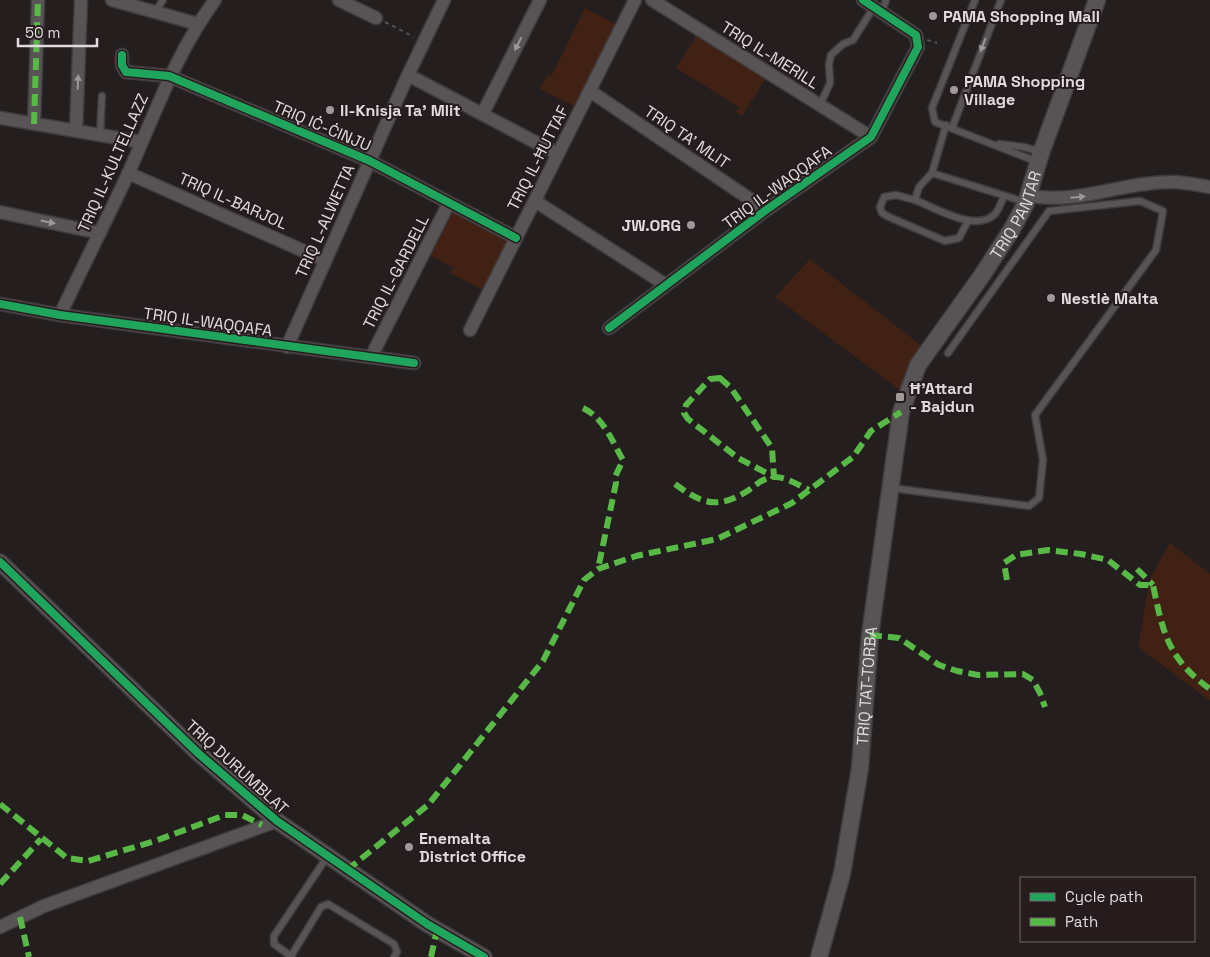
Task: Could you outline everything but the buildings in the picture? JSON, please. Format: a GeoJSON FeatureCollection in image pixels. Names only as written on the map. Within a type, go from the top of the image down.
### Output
{"type":"FeatureCollection","features":[{"type":"Feature","properties":{"kind":"main road","name":"TRIQ PANTAR"},"geometry":{"type":"LineString","coordinates":[[901,412],[918,365],[988,266],[1012,229],[1028,199],[1040,157],[1097,0]]}},
{"type":"Feature","properties":{"kind":"main road","name":"TRIQ TAT-TORBA"},"geometry":{"type":"LineString","coordinates":[[819,957],[842,874],[860,768],[870,635],[901,412]]}},
{"type":"Feature","properties":{"kind":"street"},"geometry":{"type":"LineString","coordinates":[[34,124],[38,0]]}},
{"type":"Feature","properties":{"kind":"street"},"geometry":{"type":"LineString","coordinates":[[76,131],[81,0]]}},
{"type":"Feature","properties":{"kind":"street"},"geometry":{"type":"LineString","coordinates":[[112,0],[198,24]]}},
{"type":"Feature","properties":{"kind":"street","name":"TRIQ IL-KULTELLAZZ"},"geometry":{"type":"LineString","coordinates":[[60,315],[128,173],[169,76],[198,24],[215,0]]}},
{"type":"Feature","properties":{"kind":"street"},"geometry":{"type":"LineString","coordinates":[[339,0],[376,18]]}},
{"type":"Feature","properties":{"kind":"street","name":"TRIQ L-ALWETTA"},"geometry":{"type":"LineString","coordinates":[[287,347],[324,260],[444,0]]}},
{"type":"Feature","properties":{"kind":"street"},"geometry":{"type":"LineString","coordinates":[[483,113],[540,0]]}},
{"type":"Feature","properties":{"kind":"street","name":"TRIQ IL-ĦUTTAF"},"geometry":{"type":"LineString","coordinates":[[470,330],[635,0]]}},
{"type":"Feature","properties":{"kind":"street","name":"TRIQ IL-MERILL"},"geometry":{"type":"LineString","coordinates":[[652,0],[871,137]]}},
{"type":"Feature","properties":{"kind":"street","name":"TRIQ IL-WAQQAFA"},"geometry":{"type":"LineString","coordinates":[[609,328],[766,210],[871,137],[918,46],[916,35],[876,5]]}},
{"type":"Feature","properties":{"kind":"street","name":"TRIQ IĊ-ĊINJU"},"geometry":{"type":"LineString","coordinates":[[122,55],[122,65],[126,72],[169,76],[370,161],[516,238]]}},
{"type":"Feature","properties":{"kind":"street"},"geometry":{"type":"LineString","coordinates":[[408,75],[558,154]]}},
{"type":"Feature","properties":{"kind":"street","name":"TRIQ TA' MLIT"},"geometry":{"type":"LineString","coordinates":[[590,91],[766,210]]}},
{"type":"Feature","properties":{"kind":"street"},"geometry":{"type":"LineString","coordinates":[[0,118],[141,142]]}},
{"type":"Feature","properties":{"kind":"street","name":"TRIQ IL-BARJOL"},"geometry":{"type":"LineString","coordinates":[[128,173],[324,260]]}},
{"type":"Feature","properties":{"kind":"street"},"geometry":{"type":"LineString","coordinates":[[1028,199],[1049,205],[1134,186],[1172,182],[1210,187]]}},
{"type":"Feature","properties":{"kind":"street"},"geometry":{"type":"LineString","coordinates":[[535,201],[666,285]]}},
{"type":"Feature","properties":{"kind":"street","name":"TRIQ IL-GARDELL"},"geometry":{"type":"LineString","coordinates":[[371,357],[449,203]]}},
{"type":"Feature","properties":{"kind":"street"},"geometry":{"type":"LineString","coordinates":[[0,212],[100,233]]}},
{"type":"Feature","properties":{"kind":"street","name":"TRIQ IL-WAQQAFA"},"geometry":{"type":"LineString","coordinates":[[0,304],[60,315],[414,363]]}},
{"type":"Feature","properties":{"kind":"street","name":"TRIQ DURUMBLAT"},"geometry":{"type":"LineString","coordinates":[[0,562],[199,754],[277,821],[427,924],[484,957]]}},
{"type":"Feature","properties":{"kind":"street"},"geometry":{"type":"LineString","coordinates":[[0,927],[44,906],[277,821]]}},
{"type":"Feature","properties":{"kind":"lane"},"geometry":{"type":"LineString","coordinates":[[154,12],[163,0]]}},
{"type":"Feature","properties":{"kind":"lane"},"geometry":{"type":"LineString","coordinates":[[976,0],[932,108],[935,122],[991,143],[1024,147],[1040,157]]}},
{"type":"Feature","properties":{"kind":"lane"},"geometry":{"type":"LineString","coordinates":[[915,200],[919,187],[932,174],[949,127],[1001,0]]}},
{"type":"Feature","properties":{"kind":"lane"},"geometry":{"type":"LineString","coordinates":[[820,105],[830,82],[829,64],[831,55],[843,44],[852,40],[876,5]]}},
{"type":"Feature","properties":{"kind":"lane"},"geometry":{"type":"LineString","coordinates":[[100,135],[102,96]]}},
{"type":"Feature","properties":{"kind":"lane"},"geometry":{"type":"LineString","coordinates":[[932,174],[1004,196],[1028,199]]}},
{"type":"Feature","properties":{"kind":"lane"},"geometry":{"type":"LineString","coordinates":[[968,221],[959,238],[945,241],[889,217],[882,213],[880,207],[884,197],[890,194],[915,200],[968,221],[980,223],[996,213],[1004,196]]}},
{"type":"Feature","properties":{"kind":"lane"},"geometry":{"type":"LineString","coordinates":[[891,488],[1028,506],[1039,498],[1043,460],[1035,416],[1156,250],[1163,211],[1140,201],[1049,205],[948,353]]}},
{"type":"Feature","properties":{"kind":"lane"},"geometry":{"type":"LineString","coordinates":[[327,857],[274,936],[274,944],[292,957],[321,908],[328,904],[394,944],[397,952],[394,957]]}},
{"type":"Feature","properties":{"kind":"path"},"geometry":{"type":"LineString","coordinates":[[376,18],[424,42]]}},
{"type":"Feature","properties":{"kind":"shaded area"},"geometry":{"type":"Polygon","coordinates":[[[585,8],[615,24],[574,106],[540,89],[547,75],[551,77],[585,8]]]}},
{"type":"Feature","properties":{"kind":"shaded area"},"geometry":{"type":"Polygon","coordinates":[[[697,35],[766,78],[742,116],[736,112],[739,107],[676,68],[697,35]]]}},
{"type":"Feature","properties":{"kind":"shaded area"},"geometry":{"type":"Polygon","coordinates":[[[450,211],[509,241],[483,290],[450,273],[453,267],[428,255],[450,211]]]}},
{"type":"Feature","properties":{"kind":"shaded area"},"geometry":{"type":"Polygon","coordinates":[[[810,259],[922,346],[901,391],[775,297],[810,259]]]}},
{"type":"Feature","properties":{"kind":"shaded area"},"geometry":{"type":"Polygon","coordinates":[[[1170,543],[1210,574],[1210,701],[1138,647],[1150,579],[1170,543]]]}},
{"type":"Feature","properties":{"kind":"marked path"},"geometry":{"type":"LineString","coordinates":[[34,124],[38,0]]}},
{"type":"Feature","properties":{"kind":"marked path"},"geometry":{"type":"LineString","coordinates":[[720,378],[731,388],[772,448],[774,477],[738,458],[688,419],[684,413],[686,405],[710,379],[720,378]]}},
{"type":"Feature","properties":{"kind":"marked path"},"geometry":{"type":"LineString","coordinates":[[583,408],[602,424],[623,460],[615,477],[616,483],[598,569]]}},
{"type":"Feature","properties":{"kind":"marked path"},"geometry":{"type":"LineString","coordinates":[[347,870],[428,805],[543,661],[584,580],[598,569],[636,556],[717,539],[792,503],[853,457],[871,431],[901,412]]}},
{"type":"Feature","properties":{"kind":"marked path"},"geometry":{"type":"LineString","coordinates":[[675,484],[694,496],[710,502],[728,500],[749,490],[763,480],[773,477],[787,479],[809,490]]}},
{"type":"Feature","properties":{"kind":"marked path"},"geometry":{"type":"LineString","coordinates":[[1007,580],[1004,563],[1016,555],[1048,550],[1108,560],[1140,585],[1153,585],[1164,631],[1176,656],[1196,678],[1210,689]]}},
{"type":"Feature","properties":{"kind":"marked path"},"geometry":{"type":"LineString","coordinates":[[1137,569],[1153,585]]}},
{"type":"Feature","properties":{"kind":"marked path"},"geometry":{"type":"LineString","coordinates":[[870,635],[899,638],[939,665],[957,671],[978,675],[1023,674],[1033,680],[1045,707]]}},
{"type":"Feature","properties":{"kind":"marked path"},"geometry":{"type":"LineString","coordinates":[[0,804],[67,858],[88,861],[155,841],[225,815],[242,815],[262,825]]}},
{"type":"Feature","properties":{"kind":"marked path"},"geometry":{"type":"LineString","coordinates":[[0,884],[41,839]]}},
{"type":"Feature","properties":{"kind":"marked path"},"geometry":{"type":"LineString","coordinates":[[20,917],[29,957]]}},
{"type":"Feature","properties":{"kind":"marked path"},"geometry":{"type":"LineString","coordinates":[[431,957],[437,930]]}},
{"type":"Feature","properties":{"kind":"cycle path"},"geometry":{"type":"LineString","coordinates":[[609,328],[766,210],[871,137],[918,47],[916,35],[863,0]]}},
{"type":"Feature","properties":{"kind":"cycle path"},"geometry":{"type":"LineString","coordinates":[[122,55],[122,65],[126,72],[169,76],[370,161],[516,238]]}},
{"type":"Feature","properties":{"kind":"cycle path"},"geometry":{"type":"LineString","coordinates":[[0,304],[60,315],[414,363]]}},
{"type":"Feature","properties":{"kind":"cycle path"},"geometry":{"type":"LineString","coordinates":[[0,562],[199,754],[277,821],[427,924],[484,957]]}},
{"type":"Feature","properties":{"kind":"place","name":"PAMA Shopping Mall"},"geometry":{"type":"Point","coordinates":[933,16]}},
{"type":"Feature","properties":{"kind":"place","name":"PAMA Shopping Village"},"geometry":{"type":"Point","coordinates":[954,90]}},
{"type":"Feature","properties":{"kind":"place","name":"Il-Knisja Ta' Mlit"},"geometry":{"type":"Point","coordinates":[330,110]}},
{"type":"Feature","properties":{"kind":"place","name":"JW.ORG"},"geometry":{"type":"Point","coordinates":[691,225]}},
{"type":"Feature","properties":{"kind":"place","name":"Nestlè Malta"},"geometry":{"type":"Point","coordinates":[1051,298]}},
{"type":"Feature","properties":{"kind":"place","name":"Ħ'Attard - Bajdun"},"geometry":{"type":"Point","coordinates":[900,397]}},
{"type":"Feature","properties":{"kind":"place","name":"Enemalta District Office"},"geometry":{"type":"Point","coordinates":[409,847]}}]}
